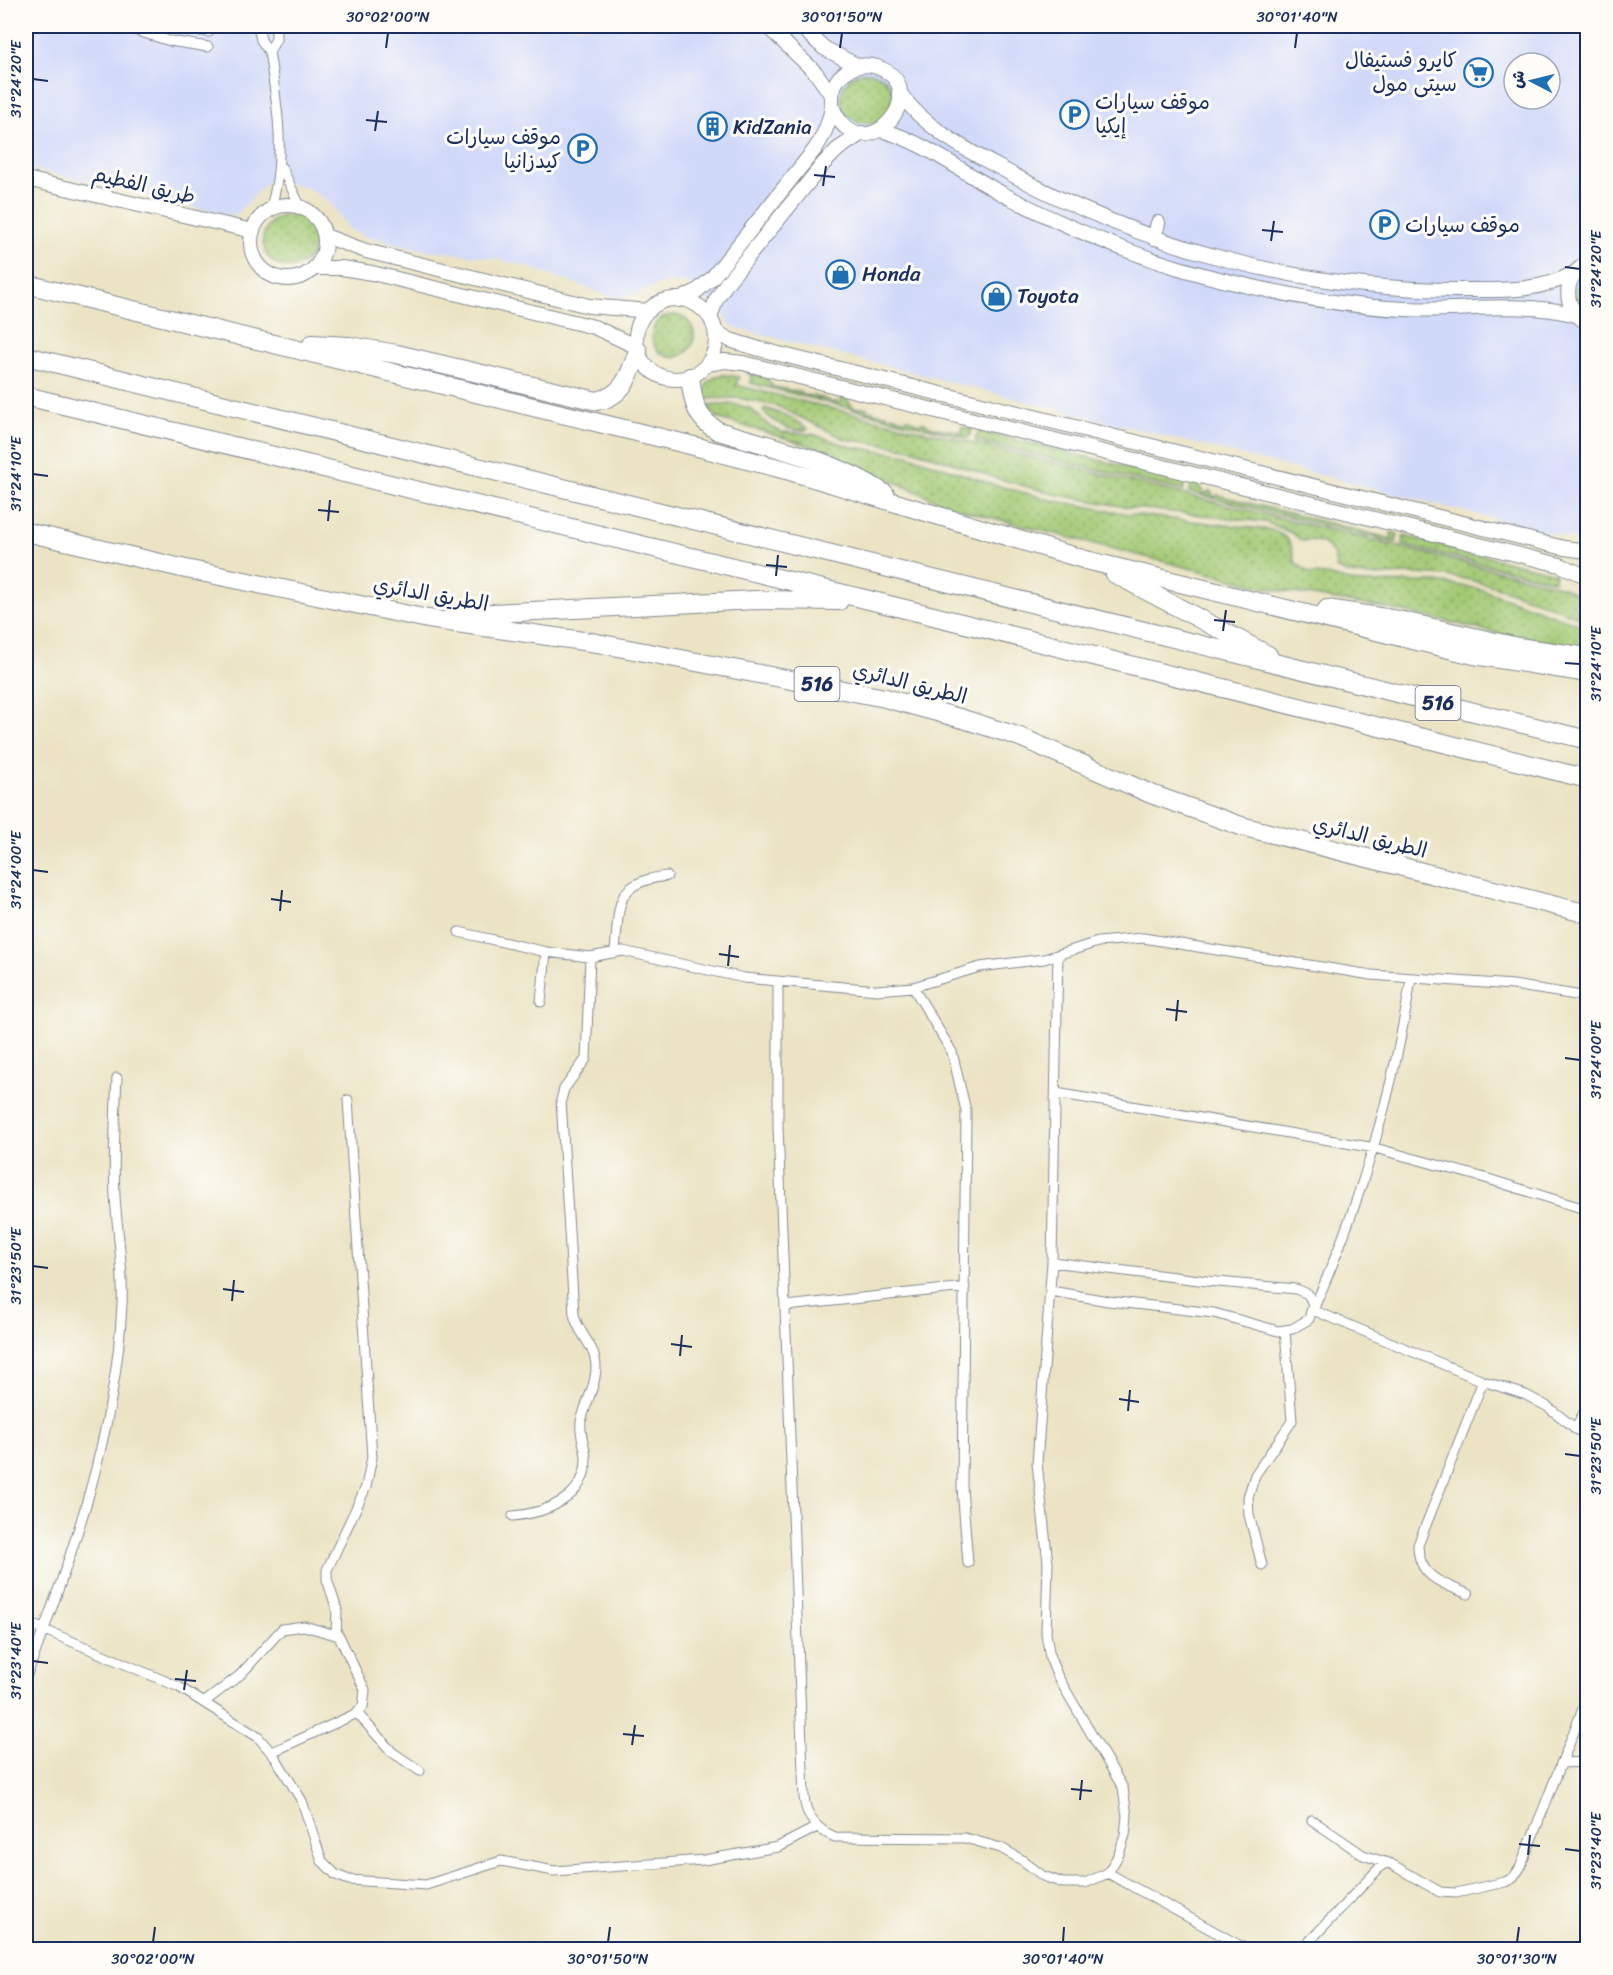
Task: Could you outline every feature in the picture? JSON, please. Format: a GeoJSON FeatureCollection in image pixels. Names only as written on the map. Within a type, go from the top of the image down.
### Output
{"type":"FeatureCollection","features":[{"type":"Feature","properties":{"kind":"highway","name":"516"},"geometry":{"type":"LineString","coordinates":[[26,284],[686,444],[1086,560],[1494,659],[1587,673]]}},
{"type":"Feature","properties":{"kind":"highway"},"geometry":{"type":"LineString","coordinates":[[279,345],[326,345],[373,349],[597,401],[607,399],[622,388],[638,349]]}},
{"type":"Feature","properties":{"kind":"highway","name":"516"},"geometry":{"type":"LineString","coordinates":[[26,356],[1587,740]]}},
{"type":"Feature","properties":{"kind":"highway"},"geometry":{"type":"LineString","coordinates":[[690,377],[694,406],[699,417],[708,425],[718,431],[844,471],[864,480],[899,504]]}},
{"type":"Feature","properties":{"kind":"highway","name":"516"},"geometry":{"type":"LineString","coordinates":[[26,396],[873,601],[1587,779]]}},
{"type":"Feature","properties":{"kind":"highway","name":"الطريق الدائري"},"geometry":{"type":"LineString","coordinates":[[26,532],[186,569],[428,619],[641,651],[908,704],[963,718],[1035,743],[1172,802],[1241,826],[1587,914]]}},
{"type":"Feature","properties":{"kind":"highway","name":"516"},"geometry":{"type":"LineString","coordinates":[[1086,560],[1288,666]]}},
{"type":"Feature","properties":{"kind":"highway","name":"516"},"geometry":{"type":"LineString","coordinates":[[428,619],[463,614],[755,600],[873,601]]}},
{"type":"Feature","properties":{"kind":"highway"},"geometry":{"type":"LineString","coordinates":[[1303,613],[1326,609],[1341,610],[1398,620],[1518,647],[1587,657]]}},
{"type":"Feature","properties":{"kind":"street"},"geometry":{"type":"LineString","coordinates":[[122,26],[170,41],[208,47]]}},
{"type":"Feature","properties":{"kind":"street"},"geometry":{"type":"LineString","coordinates":[[171,26],[210,32]]}},
{"type":"Feature","properties":{"kind":"street"},"geometry":{"type":"LineString","coordinates":[[258,26],[261,40],[269,51],[280,162],[279,181],[270,209]]}},
{"type":"Feature","properties":{"kind":"street"},"geometry":{"type":"LineString","coordinates":[[269,51],[276,39],[276,26]]}},
{"type":"Feature","properties":{"kind":"street"},"geometry":{"type":"LineString","coordinates":[[767,26],[816,73],[843,125],[862,133]]}},
{"type":"Feature","properties":{"kind":"street"},"geometry":{"type":"LineString","coordinates":[[800,26],[824,48],[858,66],[879,68],[889,74],[899,92],[925,121],[995,165],[1058,198],[1154,238],[1257,267],[1368,285],[1440,290],[1520,289],[1552,284],[1574,273],[1587,263]]}},
{"type":"Feature","properties":{"kind":"street"},"geometry":{"type":"LineString","coordinates":[[638,349],[641,321],[649,311],[663,302],[680,300],[697,291],[712,278],[788,185],[823,137],[834,88],[843,74],[858,66]]}},
{"type":"Feature","properties":{"kind":"street"},"geometry":{"type":"LineString","coordinates":[[881,130],[894,118],[898,110],[899,92]]}},
{"type":"Feature","properties":{"kind":"street"},"geometry":{"type":"LineString","coordinates":[[707,364],[716,342],[713,325],[716,300],[726,284],[838,149],[862,133],[881,130],[915,142],[985,184],[1049,218],[1114,245],[1199,274],[1280,293],[1363,306],[1404,309],[1542,309],[1584,321]]}},
{"type":"Feature","properties":{"kind":"street"},"geometry":{"type":"LineString","coordinates":[[280,162],[300,206]]}},
{"type":"Feature","properties":{"kind":"street","name":"طريق الفطيم"},"geometry":{"type":"LineString","coordinates":[[26,179],[253,231]]}},
{"type":"Feature","properties":{"kind":"street"},"geometry":{"type":"LineString","coordinates":[[290,204],[300,206],[317,218],[325,236],[324,253],[315,268],[303,276],[290,279],[276,277],[264,270],[255,258],[251,245],[253,231],[262,216],[270,209],[290,204]]}},
{"type":"Feature","properties":{"kind":"street"},"geometry":{"type":"LineString","coordinates":[[1154,238],[1158,223]]}},
{"type":"Feature","properties":{"kind":"street"},"geometry":{"type":"LineString","coordinates":[[325,236],[366,251],[589,306],[649,311]]}},
{"type":"Feature","properties":{"kind":"street"},"geometry":{"type":"LineString","coordinates":[[315,268],[342,268],[372,273],[586,325],[638,349],[650,369],[659,375],[679,379],[690,377],[707,364],[725,361],[743,363],[1560,565],[1587,577]]}},
{"type":"Feature","properties":{"kind":"street"},"geometry":{"type":"LineString","coordinates":[[1574,273],[1567,290],[1568,299],[1584,321]]}},
{"type":"Feature","properties":{"kind":"street"},"geometry":{"type":"LineString","coordinates":[[680,300],[697,305],[713,325],[730,340],[759,349],[1564,548],[1587,551]]}},
{"type":"Feature","properties":{"kind":"street"},"geometry":{"type":"LineString","coordinates":[[615,951],[618,911],[626,892],[640,880],[667,876]]}},
{"type":"Feature","properties":{"kind":"street"},"geometry":{"type":"LineString","coordinates":[[459,932],[546,952],[590,957],[615,951],[713,973],[778,983],[877,990],[913,987],[965,970],[1029,962],[1105,941],[1158,939],[1371,975],[1411,980],[1513,985],[1587,997]]}},
{"type":"Feature","properties":{"kind":"street"},"geometry":{"type":"LineString","coordinates":[[541,1002],[546,952]]}},
{"type":"Feature","properties":{"kind":"street"},"geometry":{"type":"LineString","coordinates":[[778,983],[778,1118],[806,1810],[817,1827],[841,1838],[940,1836],[977,1841],[1012,1854],[1043,1876],[1063,1883],[1084,1883],[1108,1873],[1119,1854],[1125,1835],[1127,1816],[1123,1788],[1058,1677],[1050,1658],[1046,1633],[1048,1563],[1037,1463],[1051,1291],[1058,955]]}},
{"type":"Feature","properties":{"kind":"street"},"geometry":{"type":"LineString","coordinates":[[513,1516],[537,1512],[568,1497],[581,1480],[585,1465],[581,1425],[596,1364],[593,1352],[578,1328],[574,1314],[561,1100],[564,1089],[586,1059],[590,957]]}},
{"type":"Feature","properties":{"kind":"street"},"geometry":{"type":"LineString","coordinates":[[1051,1291],[1108,1301],[1214,1313],[1270,1330],[1285,1331],[1305,1323],[1313,1310],[1347,1230],[1375,1148],[1396,1065],[1411,980]]}},
{"type":"Feature","properties":{"kind":"street"},"geometry":{"type":"LineString","coordinates":[[913,987],[946,1040],[963,1094],[967,1128],[962,1488],[968,1563]]}},
{"type":"Feature","properties":{"kind":"street"},"geometry":{"type":"LineString","coordinates":[[26,1676],[44,1630],[91,1489],[114,1378],[123,1275],[114,1173],[117,1078]]}},
{"type":"Feature","properties":{"kind":"street"},"geometry":{"type":"LineString","coordinates":[[1056,1093],[1375,1148],[1485,1178],[1587,1210]]}},
{"type":"Feature","properties":{"kind":"street"},"geometry":{"type":"LineString","coordinates":[[336,1634],[337,1610],[327,1579],[327,1570],[366,1487],[372,1457],[348,1100]]}},
{"type":"Feature","properties":{"kind":"street"},"geometry":{"type":"LineString","coordinates":[[1052,1262],[1207,1281],[1296,1289],[1308,1294],[1313,1310],[1483,1381],[1538,1401],[1587,1438]]}},
{"type":"Feature","properties":{"kind":"street"},"geometry":{"type":"LineString","coordinates":[[786,1306],[965,1287]]}},
{"type":"Feature","properties":{"kind":"street"},"geometry":{"type":"LineString","coordinates":[[1262,1565],[1249,1515],[1248,1497],[1255,1475],[1292,1421],[1285,1331]]}},
{"type":"Feature","properties":{"kind":"street"},"geometry":{"type":"LineString","coordinates":[[1468,1594],[1429,1576],[1422,1565],[1418,1545],[1483,1381]]}},
{"type":"Feature","properties":{"kind":"street"},"geometry":{"type":"LineString","coordinates":[[1575,1429],[1587,1405]]}},
{"type":"Feature","properties":{"kind":"street"},"geometry":{"type":"LineString","coordinates":[[26,1622],[161,1678],[206,1701],[258,1737],[272,1752],[307,1812],[322,1861],[336,1875],[349,1880],[426,1885],[501,1861],[554,1871],[704,1860],[778,1847],[817,1827]]}},
{"type":"Feature","properties":{"kind":"street"},"geometry":{"type":"LineString","coordinates":[[206,1701],[240,1675],[282,1629],[299,1626],[336,1634],[346,1646],[365,1690],[365,1703],[357,1713],[272,1752]]}},
{"type":"Feature","properties":{"kind":"street"},"geometry":{"type":"LineString","coordinates":[[1312,1820],[1363,1855],[1385,1862],[1431,1889],[1446,1893],[1509,1880],[1520,1868],[1587,1696]]}},
{"type":"Feature","properties":{"kind":"street"},"geometry":{"type":"LineString","coordinates":[[357,1713],[392,1752],[420,1772]]}},
{"type":"Feature","properties":{"kind":"street"},"geometry":{"type":"LineString","coordinates":[[1561,1763],[1587,1762]]}},
{"type":"Feature","properties":{"kind":"street"},"geometry":{"type":"LineString","coordinates":[[1302,1950],[1385,1862]]}},
{"type":"Feature","properties":{"kind":"street"},"geometry":{"type":"LineString","coordinates":[[1108,1873],[1248,1950]]}},
{"type":"Feature","properties":{"kind":"shaded area"},"geometry":{"type":"Polygon","coordinates":[[[26,26],[1587,26],[1587,538],[1579,540],[739,329],[730,325],[724,315],[687,283],[666,282],[635,295],[613,297],[525,266],[493,258],[420,249],[363,236],[350,230],[329,202],[306,187],[269,180],[237,214],[226,215],[26,167],[26,26]]]}},
{"type":"Feature","properties":{"kind":"green space"},"geometry":{"type":"Polygon","coordinates":[[[867,72],[877,74],[885,80],[891,88],[893,98],[891,108],[885,116],[877,122],[867,124],[857,122],[849,116],[843,108],[841,98],[843,88],[849,80],[857,74],[867,72]]]}},
{"type":"Feature","properties":{"kind":"green space"},"geometry":{"type":"Polygon","coordinates":[[[289,215],[299,217],[307,223],[313,231],[315,241],[313,251],[307,259],[299,265],[289,267],[279,265],[271,259],[265,251],[263,241],[265,231],[271,223],[279,217],[289,215]]]}},
{"type":"Feature","properties":{"kind":"green space"},"geometry":{"type":"Polygon","coordinates":[[[1587,270],[1587,316],[1577,304],[1574,293],[1577,282],[1587,270]]]}},
{"type":"Feature","properties":{"kind":"green space"},"geometry":{"type":"Polygon","coordinates":[[[673,315],[687,322],[694,336],[687,350],[673,357],[659,350],[652,336],[659,322],[673,315]]]}},
{"type":"Feature","properties":{"kind":"green space"},"geometry":{"type":"Polygon","coordinates":[[[745,372],[767,378],[773,387],[816,396],[818,399],[821,397],[833,403],[841,402],[840,397],[846,398],[854,408],[867,408],[869,412],[872,410],[874,413],[887,414],[889,417],[892,415],[904,420],[907,418],[919,424],[922,422],[935,428],[957,431],[959,434],[962,432],[962,427],[972,429],[967,438],[750,383],[751,375],[745,372]]]}},
{"type":"Feature","properties":{"kind":"green space"},"geometry":{"type":"Polygon","coordinates":[[[716,376],[739,377],[736,385],[1564,587],[1581,597],[1573,604],[1580,613],[1587,607],[1587,620],[1476,581],[1439,575],[1378,576],[1344,572],[1336,568],[1334,555],[1322,543],[1302,541],[1292,533],[1265,522],[1126,507],[1054,494],[999,479],[912,449],[845,439],[777,406],[737,398],[704,399],[707,383],[716,376]]]}},
{"type":"Feature","properties":{"kind":"green space"},"geometry":{"type":"Polygon","coordinates":[[[733,404],[750,408],[769,426],[781,432],[812,434],[852,447],[908,455],[992,484],[1051,500],[1129,514],[1272,530],[1287,540],[1296,563],[1311,574],[1326,575],[1358,583],[1437,582],[1480,589],[1587,627],[1587,648],[1519,638],[1396,610],[1271,589],[954,508],[818,448],[718,418],[706,406],[733,404]]]}},
{"type":"Feature","properties":{"kind":"green space"},"geometry":{"type":"Polygon","coordinates":[[[765,408],[792,418],[808,429],[790,429],[767,415],[763,411],[765,408]]]}},
{"type":"Feature","properties":{"kind":"green space"},"geometry":{"type":"Polygon","coordinates":[[[979,431],[1185,481],[1183,491],[975,440],[979,431]]]}},
{"type":"Feature","properties":{"kind":"green space"},"geometry":{"type":"Polygon","coordinates":[[[1191,483],[1198,484],[1204,494],[1210,491],[1214,497],[1218,495],[1392,539],[1391,532],[1398,534],[1396,543],[1189,492],[1191,483]]]}},
{"type":"Feature","properties":{"kind":"green space"},"geometry":{"type":"Polygon","coordinates":[[[1404,536],[1555,573],[1554,581],[1402,545],[1404,536]]]}},
{"type":"Feature","properties":{"kind":"place","name":"كايرو فستيفال سيتى مول"},"geometry":{"type":"Point","coordinates":[1478,72]}},
{"type":"Feature","properties":{"kind":"place","name":"موقف سيارات إيكيا"},"geometry":{"type":"Point","coordinates":[1074,114]}},
{"type":"Feature","properties":{"kind":"place","name":"KidZania"},"geometry":{"type":"Point","coordinates":[712,127]}},
{"type":"Feature","properties":{"kind":"place","name":"موقف سيارات كيدزانيا"},"geometry":{"type":"Point","coordinates":[582,149]}},
{"type":"Feature","properties":{"kind":"place","name":"موقف سيارات"},"geometry":{"type":"Point","coordinates":[1384,225]}},
{"type":"Feature","properties":{"kind":"place","name":"Honda"},"geometry":{"type":"Point","coordinates":[841,274]}},
{"type":"Feature","properties":{"kind":"place","name":"Toyota"},"geometry":{"type":"Point","coordinates":[996,296]}}]}
